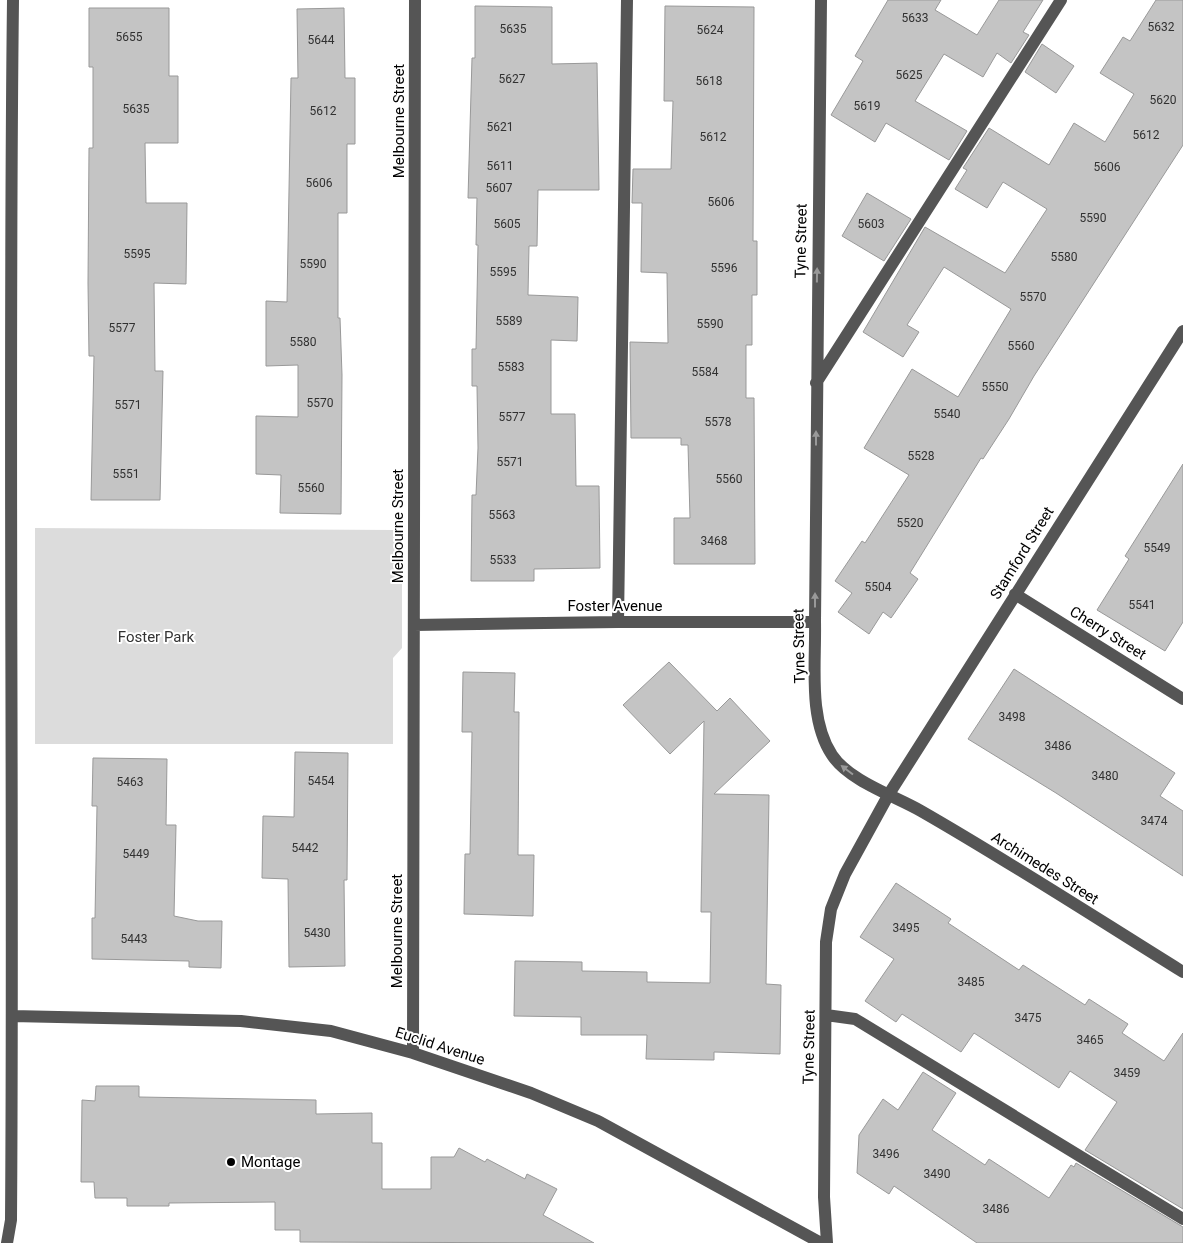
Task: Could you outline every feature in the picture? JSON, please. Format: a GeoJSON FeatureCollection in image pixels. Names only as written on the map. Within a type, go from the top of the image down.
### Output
{"type":"FeatureCollection","features":[{"type":"Feature","properties":{"kind":"street"},"geometry":{"type":"LineString","coordinates":[[8,1243],[10,1220],[12,1016],[5,679],[13,0]]}},
{"type":"Feature","properties":{"kind":"street","name":"Melbourne Street"},"geometry":{"type":"LineString","coordinates":[[413,1053],[415,0]]}},
{"type":"Feature","properties":{"kind":"street"},"geometry":{"type":"LineString","coordinates":[[618,622],[627,0]]}},
{"type":"Feature","properties":{"kind":"street","name":"Tyne Street"},"geometry":{"type":"LineString","coordinates":[[822,0],[816,383],[816,702],[820,734],[832,756],[846,770],[889,794],[845,874],[831,908],[826,942],[824,1197],[827,1243]]}},
{"type":"Feature","properties":{"kind":"street"},"geometry":{"type":"LineString","coordinates":[[816,383],[1061,0]]}},
{"type":"Feature","properties":{"kind":"street","name":"Stamford Street"},"geometry":{"type":"LineString","coordinates":[[889,794],[1183,330]]}},
{"type":"Feature","properties":{"kind":"street","name":"Cherry Street"},"geometry":{"type":"LineString","coordinates":[[1015,594],[1183,699]]}},
{"type":"Feature","properties":{"kind":"street","name":"Foster Avenue"},"geometry":{"type":"LineString","coordinates":[[414,625],[815,622]]}},
{"type":"Feature","properties":{"kind":"street","name":"Archimedes Street"},"geometry":{"type":"LineString","coordinates":[[889,794],[920,810],[1183,972]]}},
{"type":"Feature","properties":{"kind":"street"},"geometry":{"type":"LineString","coordinates":[[826,1015],[855,1018],[1183,1219]]}},
{"type":"Feature","properties":{"kind":"street","name":"Euclid Avenue"},"geometry":{"type":"LineString","coordinates":[[12,1016],[241,1021],[331,1032],[413,1053],[531,1093],[598,1122],[821,1243]]}},
{"type":"Feature","properties":{"kind":"green space","name":"Foster Park"},"geometry":{"type":"Polygon","coordinates":[[[35,528],[395,530],[395,574],[402,584],[402,648],[393,658],[393,744],[35,744],[35,528]]]}},
{"type":"Feature","properties":{"kind":"building"},"geometry":{"type":"Polygon","coordinates":[[[888,0],[941,0],[935,10],[977,35],[999,0],[1043,0],[1023,32],[1029,35],[1011,63],[997,53],[983,77],[944,54],[915,101],[967,131],[949,160],[886,123],[875,142],[831,115],[863,61],[855,56],[888,0]]]}},
{"type":"Feature","properties":{"kind":"building"},"geometry":{"type":"Polygon","coordinates":[[[1156,0],[1183,0],[1183,145],[1034,376],[1009,419],[983,459],[981,458],[910,573],[918,579],[891,618],[883,612],[869,634],[838,612],[852,593],[835,581],[862,541],[865,543],[909,475],[864,448],[912,369],[958,397],[1011,309],[944,267],[907,325],[919,332],[903,357],[863,332],[925,227],[1005,273],[1047,209],[1003,182],[987,208],[955,189],[967,170],[963,168],[989,128],[1049,165],[1074,123],[1105,142],[1134,94],[1100,73],[1123,37],[1130,41],[1156,0]]]}},
{"type":"Feature","properties":{"kind":"building"},"geometry":{"type":"Polygon","coordinates":[[[475,6],[552,7],[552,64],[597,63],[599,190],[538,190],[537,246],[529,246],[528,295],[578,297],[577,341],[551,340],[551,414],[575,414],[576,486],[599,486],[600,568],[534,569],[534,581],[471,581],[472,495],[476,495],[478,448],[477,386],[472,386],[472,349],[476,349],[477,198],[468,198],[472,58],[475,58],[475,6]]]}},
{"type":"Feature","properties":{"kind":"building"},"geometry":{"type":"Polygon","coordinates":[[[665,6],[754,7],[753,241],[757,241],[757,295],[752,295],[752,345],[746,345],[746,398],[754,398],[755,564],[674,564],[674,518],[690,518],[688,445],[681,445],[681,438],[631,438],[630,342],[668,343],[667,273],[641,272],[642,203],[632,203],[633,169],[671,169],[673,101],[664,101],[665,6]]]}},
{"type":"Feature","properties":{"kind":"building"},"geometry":{"type":"Polygon","coordinates":[[[89,8],[169,8],[169,76],[178,76],[178,143],[145,143],[146,203],[187,203],[186,284],[154,283],[155,371],[163,371],[160,500],[91,500],[94,356],[89,356],[88,283],[89,148],[93,148],[93,67],[89,67],[89,8]]]}},
{"type":"Feature","properties":{"kind":"building"},"geometry":{"type":"Polygon","coordinates":[[[344,8],[345,78],[355,78],[355,144],[347,144],[347,213],[338,213],[338,318],[340,318],[342,375],[341,514],[280,513],[281,475],[256,474],[256,416],[298,417],[298,365],[266,366],[266,301],[287,302],[291,78],[298,78],[297,9],[344,8]]]}},
{"type":"Feature","properties":{"kind":"building"},"geometry":{"type":"Polygon","coordinates":[[[1042,44],[1074,66],[1056,93],[1025,72],[1042,44]]]}},
{"type":"Feature","properties":{"kind":"building"},"geometry":{"type":"Polygon","coordinates":[[[867,193],[911,219],[884,261],[842,236],[867,193]]]}},
{"type":"Feature","properties":{"kind":"building"},"geometry":{"type":"Polygon","coordinates":[[[1183,464],[1183,622],[1165,651],[1097,610],[1129,559],[1125,556],[1183,464]]]}},
{"type":"Feature","properties":{"kind":"building"},"geometry":{"type":"Polygon","coordinates":[[[669,662],[717,711],[730,698],[770,741],[714,794],[769,795],[766,984],[781,985],[780,1054],[714,1052],[714,1060],[646,1059],[647,1035],[581,1035],[581,1017],[514,1016],[515,961],[582,962],[582,971],[647,972],[647,982],[710,983],[711,912],[701,912],[704,721],[670,754],[623,705],[669,662]]]}},
{"type":"Feature","properties":{"kind":"building"},"geometry":{"type":"Polygon","coordinates":[[[1014,669],[1175,773],[1160,796],[1183,811],[1183,876],[1056,793],[968,739],[1014,669]]]}},
{"type":"Feature","properties":{"kind":"building"},"geometry":{"type":"Polygon","coordinates":[[[463,672],[515,673],[514,712],[519,712],[518,855],[534,855],[533,916],[464,914],[465,854],[470,854],[472,732],[462,732],[463,672]]]}},
{"type":"Feature","properties":{"kind":"building"},"geometry":{"type":"Polygon","coordinates":[[[295,752],[348,753],[347,880],[344,880],[345,966],[289,967],[288,879],[262,878],[263,816],[294,817],[295,752]]]}},
{"type":"Feature","properties":{"kind":"building"},"geometry":{"type":"Polygon","coordinates":[[[93,758],[167,759],[166,825],[176,825],[174,916],[198,921],[222,921],[221,968],[189,967],[189,961],[92,959],[92,918],[95,918],[97,806],[92,806],[93,758]]]}},
{"type":"Feature","properties":{"kind":"building"},"geometry":{"type":"Polygon","coordinates":[[[896,883],[951,919],[948,923],[1019,970],[1023,965],[1085,1005],[1089,999],[1128,1024],[1122,1033],[1164,1061],[1183,1033],[1183,1209],[1085,1150],[1117,1102],[1070,1071],[1059,1088],[974,1033],[961,1052],[902,1014],[896,1022],[865,1001],[894,959],[860,937],[896,883]]]}},
{"type":"Feature","properties":{"kind":"building"},"geometry":{"type":"Polygon","coordinates":[[[923,1072],[956,1093],[932,1130],[985,1165],[989,1159],[1049,1198],[1071,1165],[1074,1167],[1076,1163],[1183,1227],[1183,1243],[977,1243],[894,1186],[889,1194],[857,1173],[859,1135],[883,1099],[898,1110],[923,1072]]]}},
{"type":"Feature","properties":{"kind":"building","name":"Montage"},"geometry":{"type":"Polygon","coordinates":[[[96,1086],[139,1086],[139,1097],[316,1100],[316,1114],[372,1113],[372,1143],[382,1143],[382,1189],[431,1189],[431,1157],[454,1157],[459,1148],[485,1162],[487,1159],[525,1179],[527,1174],[557,1189],[543,1215],[594,1243],[300,1242],[300,1230],[275,1230],[275,1202],[169,1203],[169,1206],[127,1206],[127,1198],[95,1198],[94,1182],[81,1182],[82,1100],[95,1101],[96,1086]]]}},
{"type":"Feature","properties":{"kind":"place","name":"Montage"},"geometry":{"type":"Point","coordinates":[231,1162]}}]}
